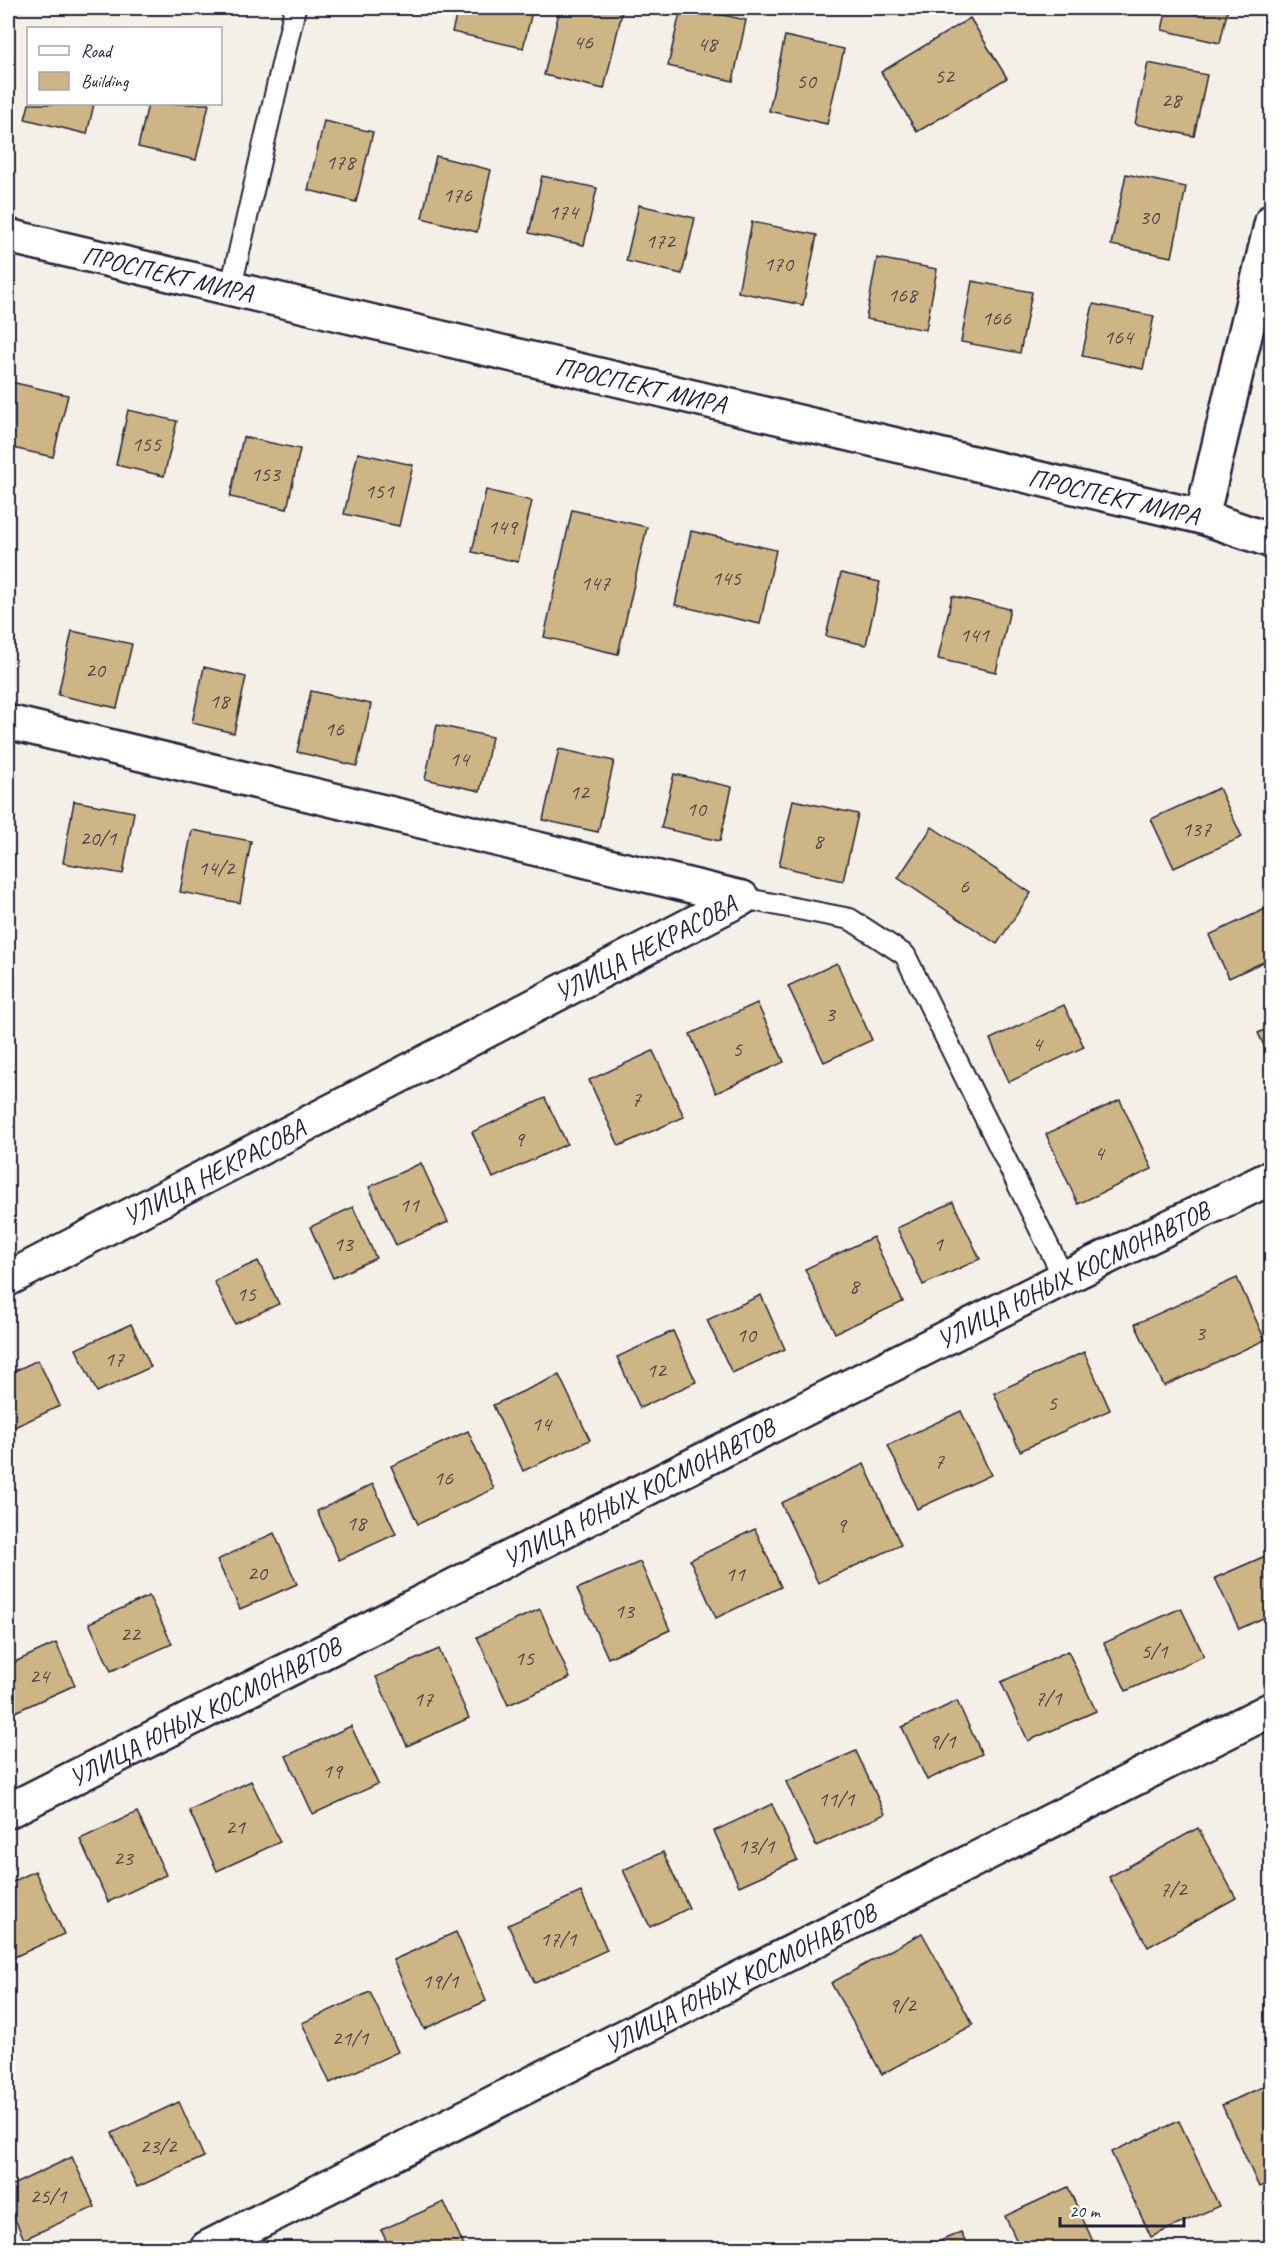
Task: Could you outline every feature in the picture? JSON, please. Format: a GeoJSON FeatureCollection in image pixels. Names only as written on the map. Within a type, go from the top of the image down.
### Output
{"type":"FeatureCollection","features":[{"type":"Feature","properties":{"kind":"street"},"geometry":{"type":"LineString","coordinates":[[1202,517],[1272,222]]}},
{"type":"Feature","properties":{"kind":"street","name":"ПРОСПЕКТ МИРА"},"geometry":{"type":"LineString","coordinates":[[8,236],[1202,517],[1272,541]]}},
{"type":"Feature","properties":{"kind":"street","name":"УЛИЦА НЕКРАСОВА"},"geometry":{"type":"LineString","coordinates":[[8,722],[742,898]]}},
{"type":"Feature","properties":{"kind":"street","name":"УЛИЦА НЕКРАСОВА"},"geometry":{"type":"LineString","coordinates":[[8,1279],[742,898]]}},
{"type":"Feature","properties":{"kind":"street","name":"УЛИЦА ЮНЫХ КОСМОНАВТОВ"},"geometry":{"type":"LineString","coordinates":[[8,1811],[1064,1278],[1272,1177]]}},
{"type":"Feature","properties":{"kind":"street","name":"УЛИЦА ЮНЫХ КОСМОНАВТОВ"},"geometry":{"type":"LineString","coordinates":[[207,2248],[1272,1708]]}},
{"type":"Feature","properties":{"kind":"lane"},"geometry":{"type":"LineString","coordinates":[[231,288],[295,8]]}},
{"type":"Feature","properties":{"kind":"lane"},"geometry":{"type":"LineString","coordinates":[[742,898],[850,919],[904,955],[1064,1278]]}},
{"type":"Feature","properties":{"kind":"building"},"geometry":{"type":"Polygon","coordinates":[[[379,8],[403,8],[402,13],[379,8]]]}},
{"type":"Feature","properties":{"kind":"building"},"geometry":{"type":"Polygon","coordinates":[[[458,8],[533,8],[523,48],[452,32],[458,8]]]}},
{"type":"Feature","properties":{"kind":"building"},"geometry":{"type":"Polygon","coordinates":[[[560,8],[623,8],[604,89],[544,75],[560,8]]]}},
{"type":"Feature","properties":{"kind":"building"},"geometry":{"type":"Polygon","coordinates":[[[681,8],[691,8],[746,20],[733,81],[668,66],[681,8]]]}},
{"type":"Feature","properties":{"kind":"building"},"geometry":{"type":"Polygon","coordinates":[[[1167,8],[1228,8],[1220,43],[1162,30],[1167,8]]]}},
{"type":"Feature","properties":{"kind":"building"},"geometry":{"type":"Polygon","coordinates":[[[970,18],[1007,78],[917,132],[881,72],[970,18]]]}},
{"type":"Feature","properties":{"kind":"building"},"geometry":{"type":"Polygon","coordinates":[[[785,36],[844,49],[827,124],[769,111],[785,36]]]}},
{"type":"Feature","properties":{"kind":"building"},"geometry":{"type":"Polygon","coordinates":[[[1148,63],[1207,75],[1194,136],[1135,124],[1148,63]]]}},
{"type":"Feature","properties":{"kind":"building"},"geometry":{"type":"Polygon","coordinates":[[[29,105],[94,105],[87,134],[25,119],[29,105]]]}},
{"type":"Feature","properties":{"kind":"building"},"geometry":{"type":"Polygon","coordinates":[[[148,105],[209,105],[196,160],[138,147],[148,105]]]}},
{"type":"Feature","properties":{"kind":"building"},"geometry":{"type":"Polygon","coordinates":[[[324,121],[373,132],[356,202],[308,190],[324,121]]]}},
{"type":"Feature","properties":{"kind":"building"},"geometry":{"type":"Polygon","coordinates":[[[436,156],[491,170],[477,232],[422,218],[436,156]]]}},
{"type":"Feature","properties":{"kind":"building"},"geometry":{"type":"Polygon","coordinates":[[[1126,174],[1186,187],[1172,257],[1111,245],[1126,174]]]}},
{"type":"Feature","properties":{"kind":"building"},"geometry":{"type":"Polygon","coordinates":[[[542,176],[597,188],[584,245],[529,233],[542,176]]]}},
{"type":"Feature","properties":{"kind":"building"},"geometry":{"type":"Polygon","coordinates":[[[639,205],[695,218],[682,274],[626,261],[639,205]]]}},
{"type":"Feature","properties":{"kind":"building"},"geometry":{"type":"Polygon","coordinates":[[[752,222],[817,235],[803,305],[738,292],[752,222]]]}},
{"type":"Feature","properties":{"kind":"building"},"geometry":{"type":"Polygon","coordinates":[[[877,258],[937,269],[926,330],[866,319],[877,258]]]}},
{"type":"Feature","properties":{"kind":"building"},"geometry":{"type":"Polygon","coordinates":[[[972,281],[1032,292],[1020,353],[961,342],[972,281]]]}},
{"type":"Feature","properties":{"kind":"building"},"geometry":{"type":"Polygon","coordinates":[[[1093,304],[1154,316],[1143,369],[1082,356],[1093,304]]]}},
{"type":"Feature","properties":{"kind":"building"},"geometry":{"type":"Polygon","coordinates":[[[11,382],[68,395],[53,457],[8,447],[8,399],[11,382]]]}},
{"type":"Feature","properties":{"kind":"building"},"geometry":{"type":"Polygon","coordinates":[[[128,410],[177,421],[164,476],[116,465],[128,410]]]}},
{"type":"Feature","properties":{"kind":"building"},"geometry":{"type":"Polygon","coordinates":[[[243,437],[300,449],[287,509],[230,497],[243,437]]]}},
{"type":"Feature","properties":{"kind":"building"},"geometry":{"type":"Polygon","coordinates":[[[358,453],[413,465],[399,526],[344,514],[358,453]]]}},
{"type":"Feature","properties":{"kind":"building"},"geometry":{"type":"Polygon","coordinates":[[[486,490],[532,501],[518,562],[472,552],[486,490]]]}},
{"type":"Feature","properties":{"kind":"building"},"geometry":{"type":"Polygon","coordinates":[[[572,510],[647,527],[618,654],[544,637],[572,510]]]}},
{"type":"Feature","properties":{"kind":"building"},"geometry":{"type":"Polygon","coordinates":[[[691,531],[776,550],[760,624],[675,605],[691,531]]]}},
{"type":"Feature","properties":{"kind":"building"},"geometry":{"type":"Polygon","coordinates":[[[841,573],[880,582],[866,645],[826,636],[841,573]]]}},
{"type":"Feature","properties":{"kind":"building"},"geometry":{"type":"Polygon","coordinates":[[[952,596],[1010,609],[996,672],[938,659],[952,596]]]}},
{"type":"Feature","properties":{"kind":"building"},"geometry":{"type":"Polygon","coordinates":[[[72,631],[132,644],[117,708],[58,695],[72,631]]]}},
{"type":"Feature","properties":{"kind":"building"},"geometry":{"type":"Polygon","coordinates":[[[204,667],[246,677],[234,733],[192,723],[204,667]]]}},
{"type":"Feature","properties":{"kind":"building"},"geometry":{"type":"Polygon","coordinates":[[[311,691],[371,704],[357,766],[297,752],[311,691]]]}},
{"type":"Feature","properties":{"kind":"building"},"geometry":{"type":"Polygon","coordinates":[[[437,725],[492,737],[480,791],[425,779],[437,725]]]}},
{"type":"Feature","properties":{"kind":"building"},"geometry":{"type":"Polygon","coordinates":[[[559,749],[614,761],[598,832],[543,820],[559,749]]]}},
{"type":"Feature","properties":{"kind":"building"},"geometry":{"type":"Polygon","coordinates":[[[674,774],[732,787],[720,841],[661,828],[674,774]]]}},
{"type":"Feature","properties":{"kind":"building"},"geometry":{"type":"Polygon","coordinates":[[[1219,788],[1242,837],[1174,868],[1151,819],[1219,788]]]}},
{"type":"Feature","properties":{"kind":"building"},"geometry":{"type":"Polygon","coordinates":[[[793,800],[858,814],[843,881],[779,866],[793,800]]]}},
{"type":"Feature","properties":{"kind":"building"},"geometry":{"type":"Polygon","coordinates":[[[74,801],[134,812],[123,874],[63,863],[74,801]]]}},
{"type":"Feature","properties":{"kind":"building"},"geometry":{"type":"Polygon","coordinates":[[[932,827],[1031,893],[997,944],[898,878],[932,827]]]}},
{"type":"Feature","properties":{"kind":"building"},"geometry":{"type":"Polygon","coordinates":[[[192,830],[251,841],[240,903],[180,892],[192,830]]]}},
{"type":"Feature","properties":{"kind":"building"},"geometry":{"type":"Polygon","coordinates":[[[1272,906],[1272,958],[1229,978],[1209,935],[1272,906]]]}},
{"type":"Feature","properties":{"kind":"building"},"geometry":{"type":"Polygon","coordinates":[[[837,963],[872,1040],[824,1062],[788,986],[837,963]]]}},
{"type":"Feature","properties":{"kind":"building"},"geometry":{"type":"Polygon","coordinates":[[[757,1003],[784,1062],[716,1093],[690,1034],[757,1003]]]}},
{"type":"Feature","properties":{"kind":"building"},"geometry":{"type":"Polygon","coordinates":[[[1064,1005],[1084,1047],[1009,1082],[990,1039],[1064,1005]]]}},
{"type":"Feature","properties":{"kind":"building"},"geometry":{"type":"Polygon","coordinates":[[[1272,1027],[1272,1063],[1258,1033],[1272,1027]]]}},
{"type":"Feature","properties":{"kind":"building"},"geometry":{"type":"Polygon","coordinates":[[[653,1051],[684,1117],[619,1146],[589,1080],[653,1051]]]}},
{"type":"Feature","properties":{"kind":"building"},"geometry":{"type":"Polygon","coordinates":[[[545,1098],[567,1144],[493,1178],[472,1132],[545,1098]]]}},
{"type":"Feature","properties":{"kind":"building"},"geometry":{"type":"Polygon","coordinates":[[[1120,1100],[1152,1169],[1078,1204],[1046,1134],[1120,1100]]]}},
{"type":"Feature","properties":{"kind":"building"},"geometry":{"type":"Polygon","coordinates":[[[421,1163],[448,1222],[396,1245],[369,1187],[421,1163]]]}},
{"type":"Feature","properties":{"kind":"building"},"geometry":{"type":"Polygon","coordinates":[[[953,1202],[980,1259],[923,1285],[897,1228],[953,1202]]]}},
{"type":"Feature","properties":{"kind":"building"},"geometry":{"type":"Polygon","coordinates":[[[353,1207],[376,1258],[333,1278],[310,1227],[353,1207]]]}},
{"type":"Feature","properties":{"kind":"building"},"geometry":{"type":"Polygon","coordinates":[[[873,1237],[903,1302],[835,1333],[805,1269],[873,1237]]]}},
{"type":"Feature","properties":{"kind":"building"},"geometry":{"type":"Polygon","coordinates":[[[258,1261],[279,1304],[235,1324],[214,1281],[258,1261]]]}},
{"type":"Feature","properties":{"kind":"building"},"geometry":{"type":"Polygon","coordinates":[[[1237,1278],[1265,1340],[1164,1386],[1135,1324],[1237,1278]]]}},
{"type":"Feature","properties":{"kind":"building"},"geometry":{"type":"Polygon","coordinates":[[[761,1295],[785,1349],[732,1373],[707,1320],[761,1295]]]}},
{"type":"Feature","properties":{"kind":"building"},"geometry":{"type":"Polygon","coordinates":[[[131,1324],[151,1367],[97,1392],[76,1349],[131,1324]]]}},
{"type":"Feature","properties":{"kind":"building"},"geometry":{"type":"Polygon","coordinates":[[[673,1331],[696,1382],[640,1408],[617,1357],[673,1331]]]}},
{"type":"Feature","properties":{"kind":"building"},"geometry":{"type":"Polygon","coordinates":[[[1084,1352],[1110,1410],[1020,1451],[994,1393],[1084,1352]]]}},
{"type":"Feature","properties":{"kind":"building"},"geometry":{"type":"Polygon","coordinates":[[[38,1360],[60,1406],[8,1430],[8,1374],[38,1360]]]}},
{"type":"Feature","properties":{"kind":"building"},"geometry":{"type":"Polygon","coordinates":[[[559,1375],[590,1440],[523,1471],[493,1405],[559,1375]]]}},
{"type":"Feature","properties":{"kind":"building"},"geometry":{"type":"Polygon","coordinates":[[[961,1411],[991,1475],[917,1509],[888,1445],[961,1411]]]}},
{"type":"Feature","properties":{"kind":"building"},"geometry":{"type":"Polygon","coordinates":[[[468,1431],[494,1489],[418,1524],[391,1466],[468,1431]]]}},
{"type":"Feature","properties":{"kind":"building"},"geometry":{"type":"Polygon","coordinates":[[[864,1464],[901,1545],[818,1583],[781,1503],[864,1464]]]}},
{"type":"Feature","properties":{"kind":"building"},"geometry":{"type":"Polygon","coordinates":[[[373,1484],[396,1534],[339,1560],[317,1511],[373,1484]]]}},
{"type":"Feature","properties":{"kind":"building"},"geometry":{"type":"Polygon","coordinates":[[[755,1529],[781,1587],[716,1618],[690,1560],[755,1529]]]}},
{"type":"Feature","properties":{"kind":"building"},"geometry":{"type":"Polygon","coordinates":[[[274,1533],[297,1584],[240,1609],[217,1560],[274,1533]]]}},
{"type":"Feature","properties":{"kind":"building"},"geometry":{"type":"Polygon","coordinates":[[[1272,1553],[1272,1614],[1239,1629],[1215,1578],[1272,1553]]]}},
{"type":"Feature","properties":{"kind":"building"},"geometry":{"type":"Polygon","coordinates":[[[640,1562],[670,1630],[608,1658],[577,1589],[640,1562]]]}},
{"type":"Feature","properties":{"kind":"building"},"geometry":{"type":"Polygon","coordinates":[[[149,1596],[172,1644],[111,1671],[89,1623],[149,1596]]]}},
{"type":"Feature","properties":{"kind":"building"},"geometry":{"type":"Polygon","coordinates":[[[1181,1608],[1204,1656],[1126,1691],[1104,1643],[1181,1608]]]}},
{"type":"Feature","properties":{"kind":"building"},"geometry":{"type":"Polygon","coordinates":[[[540,1609],[570,1678],[508,1705],[477,1637],[540,1609]]]}},
{"type":"Feature","properties":{"kind":"building"},"geometry":{"type":"Polygon","coordinates":[[[56,1643],[75,1685],[8,1715],[8,1665],[56,1643]]]}},
{"type":"Feature","properties":{"kind":"building"},"geometry":{"type":"Polygon","coordinates":[[[439,1649],[469,1718],[407,1746],[376,1677],[439,1649]]]}},
{"type":"Feature","properties":{"kind":"building"},"geometry":{"type":"Polygon","coordinates":[[[1068,1651],[1096,1711],[1028,1741],[1001,1682],[1068,1651]]]}},
{"type":"Feature","properties":{"kind":"building"},"geometry":{"type":"Polygon","coordinates":[[[957,1701],[982,1754],[927,1780],[902,1727],[957,1701]]]}},
{"type":"Feature","properties":{"kind":"building"},"geometry":{"type":"Polygon","coordinates":[[[351,1726],[378,1784],[313,1814],[286,1756],[351,1726]]]}},
{"type":"Feature","properties":{"kind":"building"},"geometry":{"type":"Polygon","coordinates":[[[856,1751],[885,1814],[816,1846],[786,1782],[856,1751]]]}},
{"type":"Feature","properties":{"kind":"building"},"geometry":{"type":"Polygon","coordinates":[[[251,1781],[280,1842],[217,1871],[189,1810],[251,1781]]]}},
{"type":"Feature","properties":{"kind":"building"},"geometry":{"type":"Polygon","coordinates":[[[772,1804],[797,1860],[739,1886],[714,1831],[772,1804]]]}},
{"type":"Feature","properties":{"kind":"building"},"geometry":{"type":"Polygon","coordinates":[[[137,1812],[166,1875],[108,1902],[80,1839],[137,1812]]]}},
{"type":"Feature","properties":{"kind":"building"},"geometry":{"type":"Polygon","coordinates":[[[1198,1828],[1236,1898],[1148,1947],[1109,1877],[1198,1828]]]}},
{"type":"Feature","properties":{"kind":"building"},"geometry":{"type":"Polygon","coordinates":[[[663,1852],[689,1908],[650,1927],[623,1870],[663,1852]]]}},
{"type":"Feature","properties":{"kind":"building"},"geometry":{"type":"Polygon","coordinates":[[[35,1871],[64,1934],[8,1960],[8,1884],[35,1871]]]}},
{"type":"Feature","properties":{"kind":"building"},"geometry":{"type":"Polygon","coordinates":[[[581,1892],[607,1950],[535,1983],[508,1925],[581,1892]]]}},
{"type":"Feature","properties":{"kind":"building"},"geometry":{"type":"Polygon","coordinates":[[[456,1932],[486,2001],[424,2029],[393,1960],[456,1932]]]}},
{"type":"Feature","properties":{"kind":"building"},"geometry":{"type":"Polygon","coordinates":[[[922,1933],[973,2025],[882,2074],[831,1983],[922,1933]]]}},
{"type":"Feature","properties":{"kind":"building"},"geometry":{"type":"Polygon","coordinates":[[[370,1992],[398,2052],[330,2083],[302,2023],[370,1992]]]}},
{"type":"Feature","properties":{"kind":"building"},"geometry":{"type":"Polygon","coordinates":[[[1272,2083],[1272,2182],[1259,2187],[1222,2105],[1272,2083]]]}},
{"type":"Feature","properties":{"kind":"building"},"geometry":{"type":"Polygon","coordinates":[[[179,2102],[204,2157],[137,2187],[112,2133],[179,2102]]]}},
{"type":"Feature","properties":{"kind":"building"},"geometry":{"type":"Polygon","coordinates":[[[1179,2121],[1219,2206],[1151,2237],[1111,2152],[1179,2121]]]}},
{"type":"Feature","properties":{"kind":"building"},"geometry":{"type":"Polygon","coordinates":[[[72,2157],[95,2207],[24,2239],[8,2204],[8,2187],[72,2157]]]}},
{"type":"Feature","properties":{"kind":"building"},"geometry":{"type":"Polygon","coordinates":[[[1068,2187],[1096,2248],[1020,2248],[1005,2216],[1068,2187]]]}},
{"type":"Feature","properties":{"kind":"building"},"geometry":{"type":"Polygon","coordinates":[[[444,2202],[465,2248],[390,2248],[381,2230],[444,2202]]]}},
{"type":"Feature","properties":{"kind":"building"},"geometry":{"type":"Polygon","coordinates":[[[961,2232],[969,2248],[924,2248],[961,2232]]]}}]}
